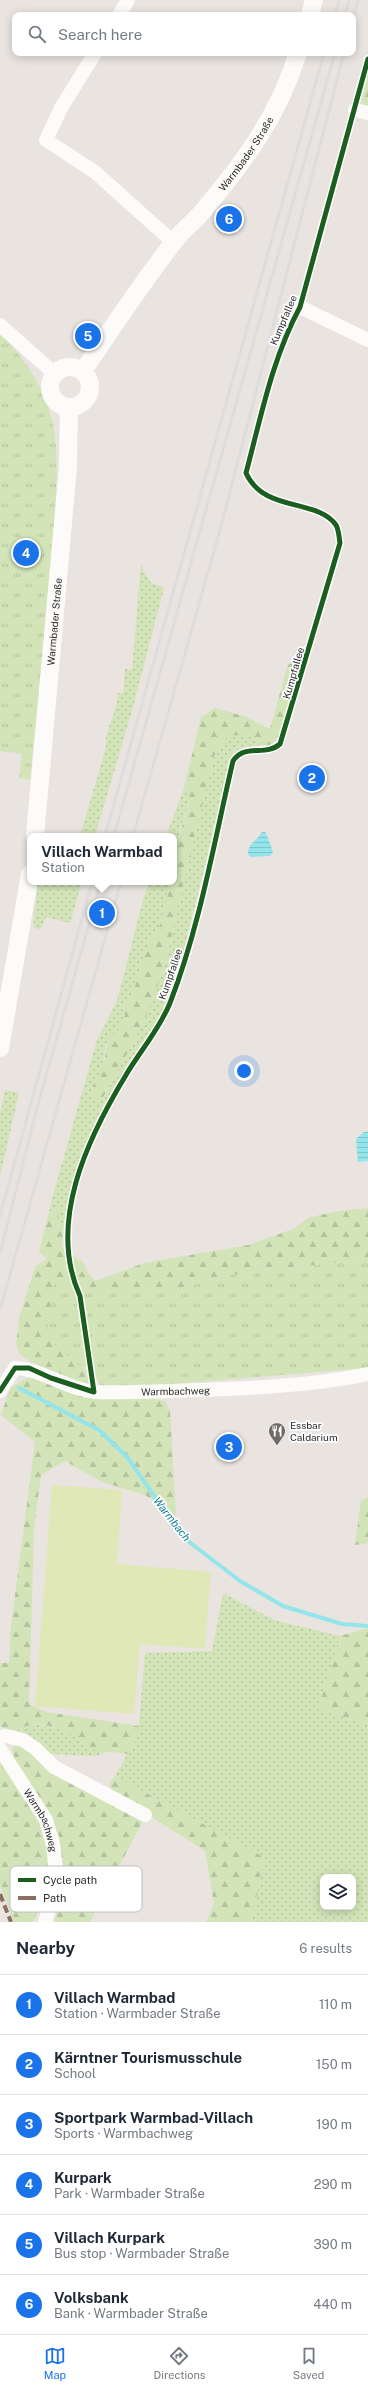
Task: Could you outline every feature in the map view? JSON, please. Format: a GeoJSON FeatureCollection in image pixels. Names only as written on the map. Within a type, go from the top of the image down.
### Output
{"type":"FeatureCollection","features":[{"type":"Feature","properties":{"kind":"street"},"geometry":{"type":"LineString","coordinates":[[121,12],[128,0]]}},
{"type":"Feature","properties":{"kind":"street"},"geometry":{"type":"LineString","coordinates":[[311,12],[314,0]]}},
{"type":"Feature","properties":{"kind":"street"},"geometry":{"type":"LineString","coordinates":[[93,56],[61,108],[46,140],[95,172],[173,242]]}},
{"type":"Feature","properties":{"kind":"street","name":"Warmbader Straße"},"geometry":{"type":"LineString","coordinates":[[82,371],[173,242],[200,215],[248,157],[266,128],[287,84],[297,56]]}},
{"type":"Feature","properties":{"kind":"street","name":"Kumpfallee"},"geometry":{"type":"LineString","coordinates":[[300,308],[368,340]]}},
{"type":"Feature","properties":{"kind":"street"},"geometry":{"type":"LineString","coordinates":[[0,325],[55,374]]}},
{"type":"Feature","properties":{"kind":"street"},"geometry":{"type":"LineString","coordinates":[[71,367],[82,371],[90,382],[89,394],[81,404],[69,407],[60,404],[53,396],[51,385],[55,374],[60,370],[71,367]]}},
{"type":"Feature","properties":{"kind":"street","name":"Warmbader Straße"},"geometry":{"type":"LineString","coordinates":[[35,833],[68,468],[69,407]]}},
{"type":"Feature","properties":{"kind":"street"},"geometry":{"type":"LineString","coordinates":[[0,1048],[28,885]]}},
{"type":"Feature","properties":{"kind":"street","name":"Warmbachweg"},"geometry":{"type":"LineString","coordinates":[[0,1391],[15,1368],[29,1368],[51,1378],[94,1392],[224,1390],[340,1380],[368,1374]]}},
{"type":"Feature","properties":{"kind":"street"},"geometry":{"type":"LineString","coordinates":[[0,1737],[6,1736],[23,1740],[35,1748],[54,1767],[145,1815]]}},
{"type":"Feature","properties":{"kind":"street","name":"Warmbachweg"},"geometry":{"type":"LineString","coordinates":[[0,1749],[46,1820],[53,1845],[55,1866]]}},
{"type":"Feature","properties":{"kind":"green space"},"geometry":{"type":"Polygon","coordinates":[[[368,72],[368,110],[360,104],[368,72]]]}},
{"type":"Feature","properties":{"kind":"green space"},"geometry":{"type":"Polygon","coordinates":[[[0,332],[25,362],[38,383],[48,407],[55,434],[57,466],[55,517],[30,780],[19,778],[22,754],[0,751],[0,332]]]}},
{"type":"Feature","properties":{"kind":"green space"},"geometry":{"type":"Polygon","coordinates":[[[141,565],[150,582],[164,588],[133,707],[96,833],[81,833],[106,747],[106,737],[117,703],[118,693],[123,693],[125,669],[132,670],[141,565]]]}},
{"type":"Feature","properties":{"kind":"green space"},"geometry":{"type":"Polygon","coordinates":[[[292,663],[297,669],[296,678],[287,716],[279,735],[274,742],[268,746],[253,737],[244,735],[232,736],[226,738],[214,756],[164,968],[144,1022],[101,1101],[92,1094],[92,1091],[103,1067],[108,1040],[110,1035],[117,1033],[125,1015],[123,1006],[132,996],[150,938],[158,932],[170,885],[177,885],[177,850],[190,800],[184,788],[201,717],[215,708],[247,717],[270,729],[288,664],[292,663]]]}},
{"type":"Feature","properties":{"kind":"green space"},"geometry":{"type":"Polygon","coordinates":[[[239,734],[249,735],[268,745],[242,747],[233,754],[176,981],[154,1030],[105,1107],[91,1135],[73,1183],[63,1229],[57,1221],[59,1209],[49,1212],[51,1202],[97,1040],[117,1001],[144,896],[149,885],[170,885],[158,932],[150,938],[132,996],[123,1006],[125,1015],[117,1033],[106,1043],[102,1071],[92,1090],[92,1094],[101,1101],[144,1022],[164,968],[214,756],[226,738],[239,734]]]}},
{"type":"Feature","properties":{"kind":"green space"},"geometry":{"type":"Polygon","coordinates":[[[184,788],[190,799],[181,826],[177,848],[177,833],[167,833],[184,788]]]}},
{"type":"Feature","properties":{"kind":"green space"},"geometry":{"type":"Polygon","coordinates":[[[38,885],[81,885],[70,923],[46,917],[40,930],[33,927],[38,885]]]}},
{"type":"Feature","properties":{"kind":"green space"},"geometry":{"type":"Polygon","coordinates":[[[5,1090],[19,1093],[0,1177],[0,1114],[5,1090]]]}},
{"type":"Feature","properties":{"kind":"green space"},"geometry":{"type":"Polygon","coordinates":[[[368,1208],[368,1259],[222,1276],[173,1291],[95,1292],[58,1277],[90,1385],[86,1387],[41,1368],[20,1355],[16,1344],[19,1318],[35,1267],[47,1259],[39,1252],[49,1212],[59,1209],[57,1221],[63,1229],[62,1248],[83,1262],[88,1273],[96,1281],[144,1263],[248,1245],[293,1229],[310,1217],[340,1211],[368,1208]]]}},
{"type":"Feature","properties":{"kind":"green space"},"geometry":{"type":"Polygon","coordinates":[[[368,1259],[368,1368],[124,1388],[101,1387],[90,1369],[83,1365],[78,1365],[46,1336],[52,1289],[58,1277],[95,1292],[173,1291],[222,1276],[368,1259]]]}},
{"type":"Feature","properties":{"kind":"green space"},"geometry":{"type":"Polygon","coordinates":[[[29,1377],[165,1401],[170,1411],[176,1516],[145,1495],[102,1482],[65,1461],[41,1475],[34,1528],[29,1704],[46,1712],[139,1726],[138,1735],[128,1754],[95,1750],[85,1746],[77,1738],[63,1730],[47,1725],[35,1724],[12,1731],[0,1726],[0,1663],[9,1663],[11,1626],[35,1442],[1,1415],[10,1388],[29,1377]]]}},
{"type":"Feature","properties":{"kind":"green space"},"geometry":{"type":"Polygon","coordinates":[[[52,1485],[122,1490],[117,1564],[211,1572],[205,1649],[140,1644],[134,1714],[35,1706],[52,1485]]]}},
{"type":"Feature","properties":{"kind":"green space"},"geometry":{"type":"Polygon","coordinates":[[[368,1497],[368,1543],[355,1545],[361,1501],[368,1497]]]}},
{"type":"Feature","properties":{"kind":"green space"},"geometry":{"type":"Polygon","coordinates":[[[223,1593],[274,1620],[340,1636],[318,1709],[368,1725],[368,1922],[252,1922],[264,1857],[115,1776],[138,1735],[145,1653],[212,1651],[223,1593]]]}},
{"type":"Feature","properties":{"kind":"green space"},"geometry":{"type":"Polygon","coordinates":[[[368,1628],[368,1725],[318,1709],[340,1636],[368,1628]]]}},
{"type":"Feature","properties":{"kind":"green space"},"geometry":{"type":"Polygon","coordinates":[[[36,1724],[64,1730],[76,1736],[85,1746],[110,1751],[95,1756],[49,1754],[16,1730],[36,1724]]]}},
{"type":"Feature","properties":{"kind":"green space"},"geometry":{"type":"Polygon","coordinates":[[[19,1743],[144,1819],[119,1866],[63,1866],[59,1836],[15,1762],[12,1748],[19,1743]]]}},
{"type":"Feature","properties":{"kind":"green space"},"geometry":{"type":"Polygon","coordinates":[[[0,1761],[37,1818],[47,1848],[48,1865],[10,1866],[10,1911],[0,1885],[0,1761]]]}},
{"type":"Feature","properties":{"kind":"green space"},"geometry":{"type":"Polygon","coordinates":[[[115,1776],[264,1857],[252,1922],[206,1922],[214,1904],[205,1851],[111,1791],[110,1783],[115,1776]]]}},
{"type":"Feature","properties":{"kind":"green space"},"geometry":{"type":"Polygon","coordinates":[[[10,1912],[37,1912],[33,1922],[14,1922],[10,1912]]]}},
{"type":"Feature","properties":{"kind":"green space"},"geometry":{"type":"Polygon","coordinates":[[[57,1912],[95,1912],[90,1922],[55,1922],[57,1912]]]}},
{"type":"Feature","properties":{"kind":"water"},"geometry":{"type":"Polygon","coordinates":[[[262,832],[265,832],[273,852],[270,856],[251,857],[248,854],[249,847],[262,832]]]}},
{"type":"Feature","properties":{"kind":"water"},"geometry":{"type":"Polygon","coordinates":[[[364,1132],[368,1132],[368,1161],[358,1162],[356,1139],[364,1132]]]}},
{"type":"Feature","properties":{"kind":"waterway","name":"Warmbach"},"geometry":{"type":"LineString","coordinates":[[19,1388],[99,1430],[127,1457],[184,1538],[240,1581],[283,1606],[342,1624],[368,1626]]}},
{"type":"Feature","properties":{"kind":"railway"},"geometry":{"type":"LineString","coordinates":[[336,12],[339,0]]}},
{"type":"Feature","properties":{"kind":"railway"},"geometry":{"type":"LineString","coordinates":[[346,12],[349,0]]}},
{"type":"Feature","properties":{"kind":"railway"},"geometry":{"type":"LineString","coordinates":[[355,12],[358,0]]}},
{"type":"Feature","properties":{"kind":"railway"},"geometry":{"type":"LineString","coordinates":[[106,833],[323,56]]}},
{"type":"Feature","properties":{"kind":"railway"},"geometry":{"type":"LineString","coordinates":[[115,833],[334,56]]}},
{"type":"Feature","properties":{"kind":"railway"},"geometry":{"type":"LineString","coordinates":[[134,833],[220,530],[343,56]]}},
{"type":"Feature","properties":{"kind":"railway"},"geometry":{"type":"LineString","coordinates":[[0,1216],[91,885]]}},
{"type":"Feature","properties":{"kind":"railway"},"geometry":{"type":"LineString","coordinates":[[0,1253],[39,1101],[100,885]]}},
{"type":"Feature","properties":{"kind":"railway"},"geometry":{"type":"LineString","coordinates":[[0,1310],[120,885]]}},
{"type":"Feature","properties":{"kind":"marked path"},"geometry":{"type":"LineString","coordinates":[[0,1894],[11,1922]]}},
{"type":"Feature","properties":{"kind":"cycle path"},"geometry":{"type":"LineString","coordinates":[[0,1391],[15,1368],[29,1368],[51,1378],[94,1392],[80,1296],[71,1268],[68,1240],[70,1211],[76,1182],[86,1154],[111,1100],[131,1066],[166,1013],[181,974],[213,853],[233,761],[243,753],[249,751],[268,750],[280,744],[340,543],[337,527],[327,517],[316,511],[277,500],[265,494],[254,486],[246,473],[268,388],[282,347],[300,307],[368,59]]}},
{"type":"Feature","properties":{"kind":"place","name":"Volksbank"},"geometry":{"type":"Point","coordinates":[229,219]}},
{"type":"Feature","properties":{"kind":"place","name":"Villach Kurpark"},"geometry":{"type":"Point","coordinates":[88,336]}},
{"type":"Feature","properties":{"kind":"place","name":"Kurpark"},"geometry":{"type":"Point","coordinates":[26,553]}},
{"type":"Feature","properties":{"kind":"place","name":"Kärntner Tourismusschule"},"geometry":{"type":"Point","coordinates":[312,778]}},
{"type":"Feature","properties":{"kind":"place","name":"Villach Warmbad"},"geometry":{"type":"Point","coordinates":[102,913]}},
{"type":"Feature","properties":{"kind":"place","name":"Essbar Caldarium"},"geometry":{"type":"Point","coordinates":[277,1446]}},
{"type":"Feature","properties":{"kind":"place","name":"Sportpark Warmbad-Villach"},"geometry":{"type":"Point","coordinates":[229,1447]}}]}
